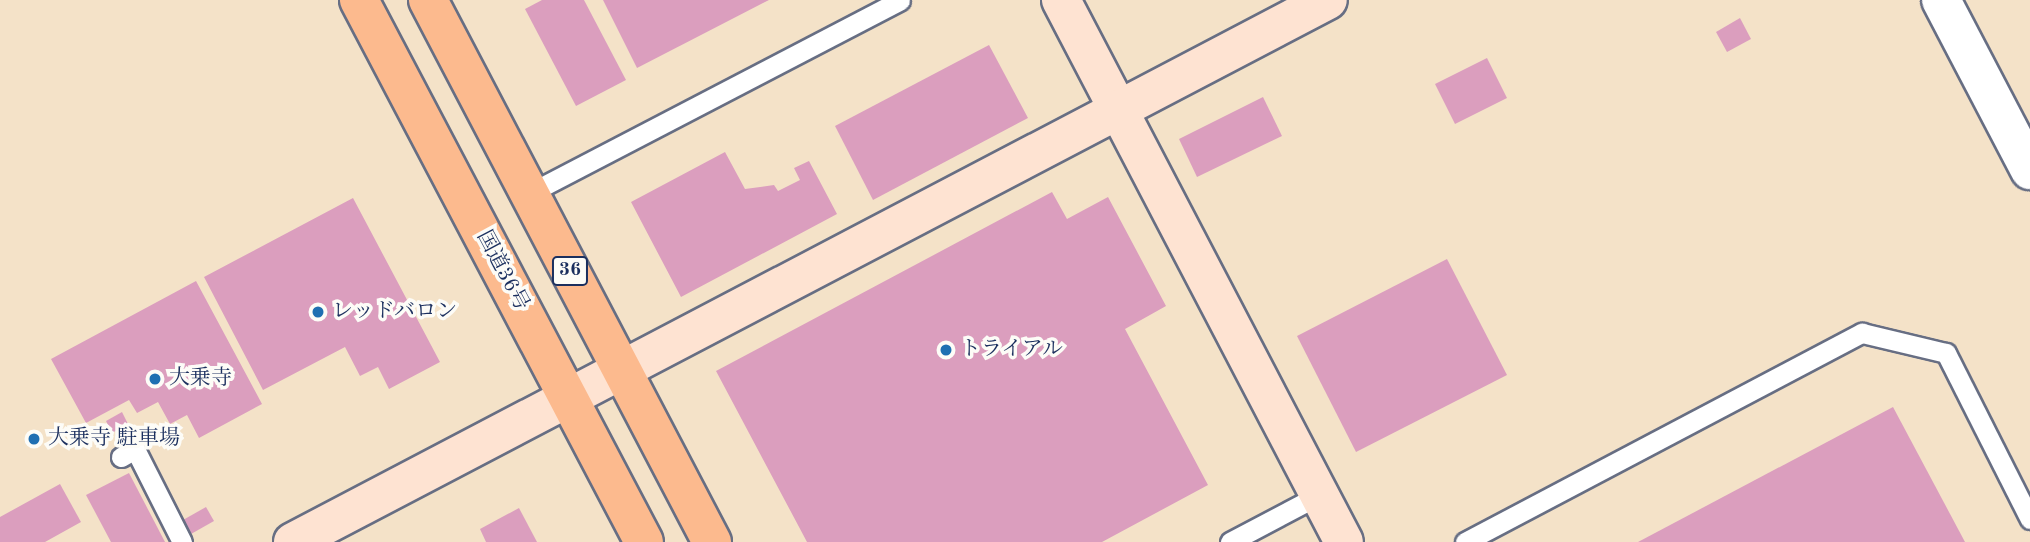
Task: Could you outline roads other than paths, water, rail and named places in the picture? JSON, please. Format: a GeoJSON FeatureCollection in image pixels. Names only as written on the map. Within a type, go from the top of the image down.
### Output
{"type":"FeatureCollection","features":[{"type":"Feature","properties":{"kind":"highway","name":"国道36号"},"geometry":{"type":"LineString","coordinates":[[359,0],[644,542]]}},
{"type":"Feature","properties":{"kind":"highway","name":"36"},"geometry":{"type":"LineString","coordinates":[[428,0],[712,542]]}},
{"type":"Feature","properties":{"kind":"street"},"geometry":{"type":"LineString","coordinates":[[1061,0],[1344,542]]}},
{"type":"Feature","properties":{"kind":"street"},"geometry":{"type":"LineString","coordinates":[[293,542],[1328,0]]}},
{"type":"Feature","properties":{"kind":"street"},"geometry":{"type":"LineString","coordinates":[[1941,0],[2030,170]]}},
{"type":"Feature","properties":{"kind":"lane"},"geometry":{"type":"LineString","coordinates":[[530,193],[900,0]]}},
{"type":"Feature","properties":{"kind":"lane"},"geometry":{"type":"LineString","coordinates":[[1465,542],[1862,333],[1946,353],[2030,519]]}},
{"type":"Feature","properties":{"kind":"lane"},"geometry":{"type":"LineString","coordinates":[[121,457],[135,449],[182,542]]}},
{"type":"Feature","properties":{"kind":"lane"},"geometry":{"type":"LineString","coordinates":[[1230,542],[1319,495]]}},
{"type":"Feature","properties":{"kind":"place","name":"レッドバロン"},"geometry":{"type":"Point","coordinates":[318,312]}},
{"type":"Feature","properties":{"kind":"place","name":"トライアル"},"geometry":{"type":"Point","coordinates":[946,350]}},
{"type":"Feature","properties":{"kind":"place","name":"大乗寺"},"geometry":{"type":"Point","coordinates":[155,379]}},
{"type":"Feature","properties":{"kind":"place","name":"大乗寺 駐車場"},"geometry":{"type":"Point","coordinates":[34,439]}}]}
